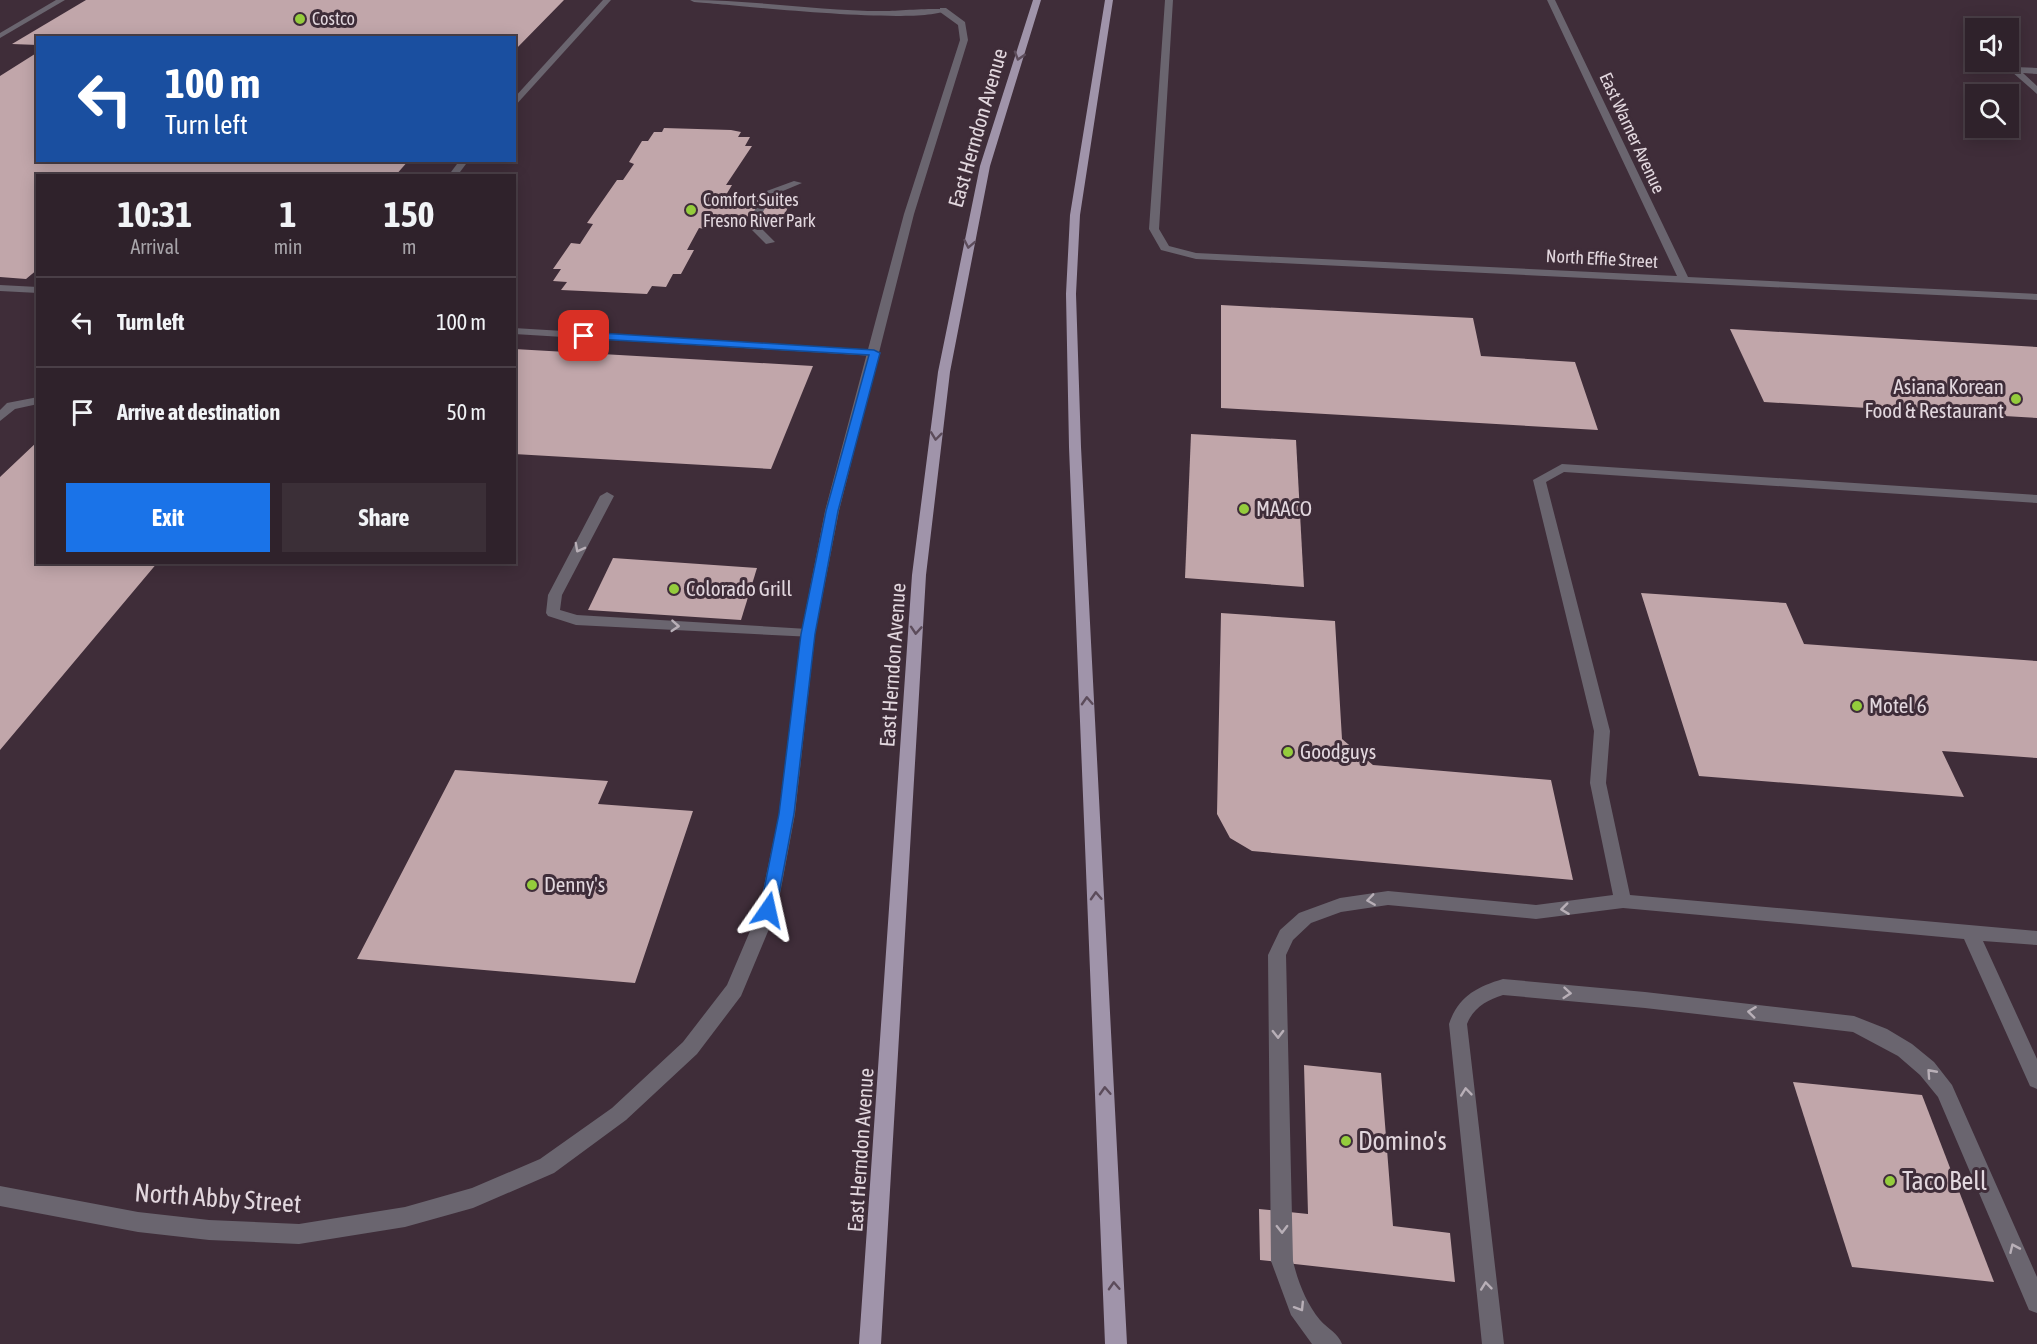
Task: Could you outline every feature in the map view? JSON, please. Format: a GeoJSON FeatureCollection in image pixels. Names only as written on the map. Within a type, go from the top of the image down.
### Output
{"type":"FeatureCollection","features":[{"type":"Feature","properties":{"kind":"main road","name":"East Herndon Avenue"},"geometry":{"type":"LineString","coordinates":[[870,1344],[919,575],[944,372],[985,166],[1037,0]]}},
{"type":"Feature","properties":{"kind":"main road"},"geometry":{"type":"LineString","coordinates":[[1109,0],[1075,215],[1071,294],[1075,447],[1116,1344]]}},
{"type":"Feature","properties":{"kind":"street"},"geometry":{"type":"LineString","coordinates":[[0,36],[61,0]]}},
{"type":"Feature","properties":{"kind":"street"},"geometry":{"type":"LineString","coordinates":[[516,102],[607,0]]}},
{"type":"Feature","properties":{"kind":"street","name":"North Abby Street"},"geometry":{"type":"LineString","coordinates":[[0,1196],[138,1222],[209,1230],[299,1234],[405,1217],[473,1198],[547,1166],[619,1114],[690,1048],[734,990],[768,910],[787,814],[808,634],[832,511],[909,214],[964,40],[962,24],[943,10],[919,13],[866,13],[694,0]]}},
{"type":"Feature","properties":{"kind":"street","name":"North Effie Street"},"geometry":{"type":"LineString","coordinates":[[1169,0],[1154,229],[1165,248],[1196,256],[2037,297]]}},
{"type":"Feature","properties":{"kind":"street","name":"East Warner Avenue"},"geometry":{"type":"LineString","coordinates":[[1551,0],[1684,280]]}},
{"type":"Feature","properties":{"kind":"street"},"geometry":{"type":"LineString","coordinates":[[2037,70],[2015,70],[2037,91]]}},
{"type":"Feature","properties":{"kind":"street"},"geometry":{"type":"LineString","coordinates":[[454,174],[463,162]]}},
{"type":"Feature","properties":{"kind":"street"},"geometry":{"type":"LineString","coordinates":[[770,242],[752,225],[767,194],[797,183]]}},
{"type":"Feature","properties":{"kind":"street"},"geometry":{"type":"LineString","coordinates":[[0,288],[36,290]]}},
{"type":"Feature","properties":{"kind":"street"},"geometry":{"type":"LineString","coordinates":[[516,331],[874,353]]}},
{"type":"Feature","properties":{"kind":"street"},"geometry":{"type":"LineString","coordinates":[[0,417],[11,406],[36,400]]}},
{"type":"Feature","properties":{"kind":"street"},"geometry":{"type":"LineString","coordinates":[[1623,901],[1598,783],[1602,731],[1539,480],[1562,468],[2037,499]]}},
{"type":"Feature","properties":{"kind":"street"},"geometry":{"type":"LineString","coordinates":[[607,496],[555,595],[553,613],[576,620],[808,634]]}},
{"type":"Feature","properties":{"kind":"street"},"geometry":{"type":"LineString","coordinates":[[1331,1344],[1323,1340],[1298,1305],[1287,1282],[1282,1261],[1277,955],[1286,935],[1305,918],[1340,905],[1388,898],[1536,912],[1623,901],[2037,938]]}},
{"type":"Feature","properties":{"kind":"street"},"geometry":{"type":"LineString","coordinates":[[1970,932],[2037,1080]]}},
{"type":"Feature","properties":{"kind":"street"},"geometry":{"type":"LineString","coordinates":[[1493,1344],[1458,1024],[1461,1011],[1485,992],[1503,987],[1645,1000],[1854,1024],[1879,1032],[1910,1052],[1932,1072],[1945,1091],[2037,1302]]}},
{"type":"Feature","properties":{"kind":"building","name":"Costco"},"geometry":{"type":"Polygon","coordinates":[[[86,0],[564,0],[516,49],[516,36],[36,36],[36,45],[12,44],[86,0]]]}},
{"type":"Feature","properties":{"kind":"building"},"geometry":{"type":"Polygon","coordinates":[[[36,53],[36,162],[407,162],[397,174],[36,174],[36,271],[26,279],[0,277],[0,76],[36,53]]]}},
{"type":"Feature","properties":{"kind":"building","name":"Comfort Suites Fresno River Park"},"geometry":{"type":"Polygon","coordinates":[[[664,128],[731,130],[741,132],[738,137],[750,137],[745,146],[752,146],[726,185],[732,185],[726,195],[792,198],[780,225],[709,221],[705,229],[699,228],[687,250],[694,250],[681,274],[673,274],[666,287],[652,286],[647,294],[561,290],[567,282],[553,281],[561,269],[553,269],[571,243],[580,244],[593,224],[587,223],[617,180],[623,180],[634,164],[629,162],[642,141],[648,141],[654,132],[662,132],[664,128]]]}},
{"type":"Feature","properties":{"kind":"building"},"geometry":{"type":"Polygon","coordinates":[[[1221,305],[1473,318],[1481,356],[1575,362],[1598,430],[1221,408],[1221,305]]]}},
{"type":"Feature","properties":{"kind":"building"},"geometry":{"type":"Polygon","coordinates":[[[1730,329],[2037,347],[2037,418],[1764,402],[1730,329]]]}},
{"type":"Feature","properties":{"kind":"building"},"geometry":{"type":"Polygon","coordinates":[[[516,349],[813,366],[771,469],[516,454],[516,349]]]}},
{"type":"Feature","properties":{"kind":"building","name":"MAACO"},"geometry":{"type":"Polygon","coordinates":[[[1191,434],[1296,440],[1304,587],[1185,578],[1191,434]]]}},
{"type":"Feature","properties":{"kind":"building"},"geometry":{"type":"Polygon","coordinates":[[[36,443],[36,564],[156,564],[0,750],[0,477],[36,443]]]}},
{"type":"Feature","properties":{"kind":"building","name":"Colorado Grill"},"geometry":{"type":"Polygon","coordinates":[[[613,558],[757,568],[741,620],[588,610],[613,558]]]}},
{"type":"Feature","properties":{"kind":"building","name":"Motel 6"},"geometry":{"type":"Polygon","coordinates":[[[1641,593],[1786,603],[1804,644],[2037,661],[2037,758],[1942,751],[1964,797],[1699,776],[1641,593]]]}},
{"type":"Feature","properties":{"kind":"building","name":"Goodguys"},"geometry":{"type":"Polygon","coordinates":[[[1221,613],[1335,621],[1342,739],[1373,765],[1551,780],[1573,880],[1252,851],[1230,838],[1217,814],[1221,613]]]}},
{"type":"Feature","properties":{"kind":"building","name":"Denny's"},"geometry":{"type":"Polygon","coordinates":[[[455,770],[608,781],[598,804],[693,811],[635,983],[357,959],[455,770]]]}},
{"type":"Feature","properties":{"kind":"building","name":"Domino's"},"geometry":{"type":"Polygon","coordinates":[[[1304,1065],[1381,1073],[1393,1226],[1450,1233],[1455,1282],[1260,1260],[1259,1209],[1308,1214],[1304,1065]]]}},
{"type":"Feature","properties":{"kind":"building","name":"Taco Bell"},"geometry":{"type":"Polygon","coordinates":[[[1793,1082],[1922,1095],[1994,1282],[1852,1267],[1793,1082]]]}},
{"type":"Feature","properties":{"kind":"place","name":"Costco"},"geometry":{"type":"Point","coordinates":[300,19]}},
{"type":"Feature","properties":{"kind":"place","name":"Comfort Suites Fresno River Park"},"geometry":{"type":"Point","coordinates":[691,210]}},
{"type":"Feature","properties":{"kind":"place","name":"Asiana Korean Food & Restaurant"},"geometry":{"type":"Point","coordinates":[2016,399]}},
{"type":"Feature","properties":{"kind":"place","name":"MAACO"},"geometry":{"type":"Point","coordinates":[1244,509]}},
{"type":"Feature","properties":{"kind":"place","name":"Colorado Grill"},"geometry":{"type":"Point","coordinates":[674,589]}},
{"type":"Feature","properties":{"kind":"place","name":"Motel 6"},"geometry":{"type":"Point","coordinates":[1857,706]}},
{"type":"Feature","properties":{"kind":"place","name":"Goodguys"},"geometry":{"type":"Point","coordinates":[1288,752]}},
{"type":"Feature","properties":{"kind":"place","name":"Denny's"},"geometry":{"type":"Point","coordinates":[532,885]}},
{"type":"Feature","properties":{"kind":"place","name":"Domino's"},"geometry":{"type":"Point","coordinates":[1346,1141]}},
{"type":"Feature","properties":{"kind":"place","name":"Taco Bell"},"geometry":{"type":"Point","coordinates":[1890,1181]}},
{"type":"Feature","properties":{"kind":"route"},"geometry":{"type":"LineString","coordinates":[[584,336],[874,353],[832,511],[808,634],[797,710],[787,814],[768,910]]}}]}
